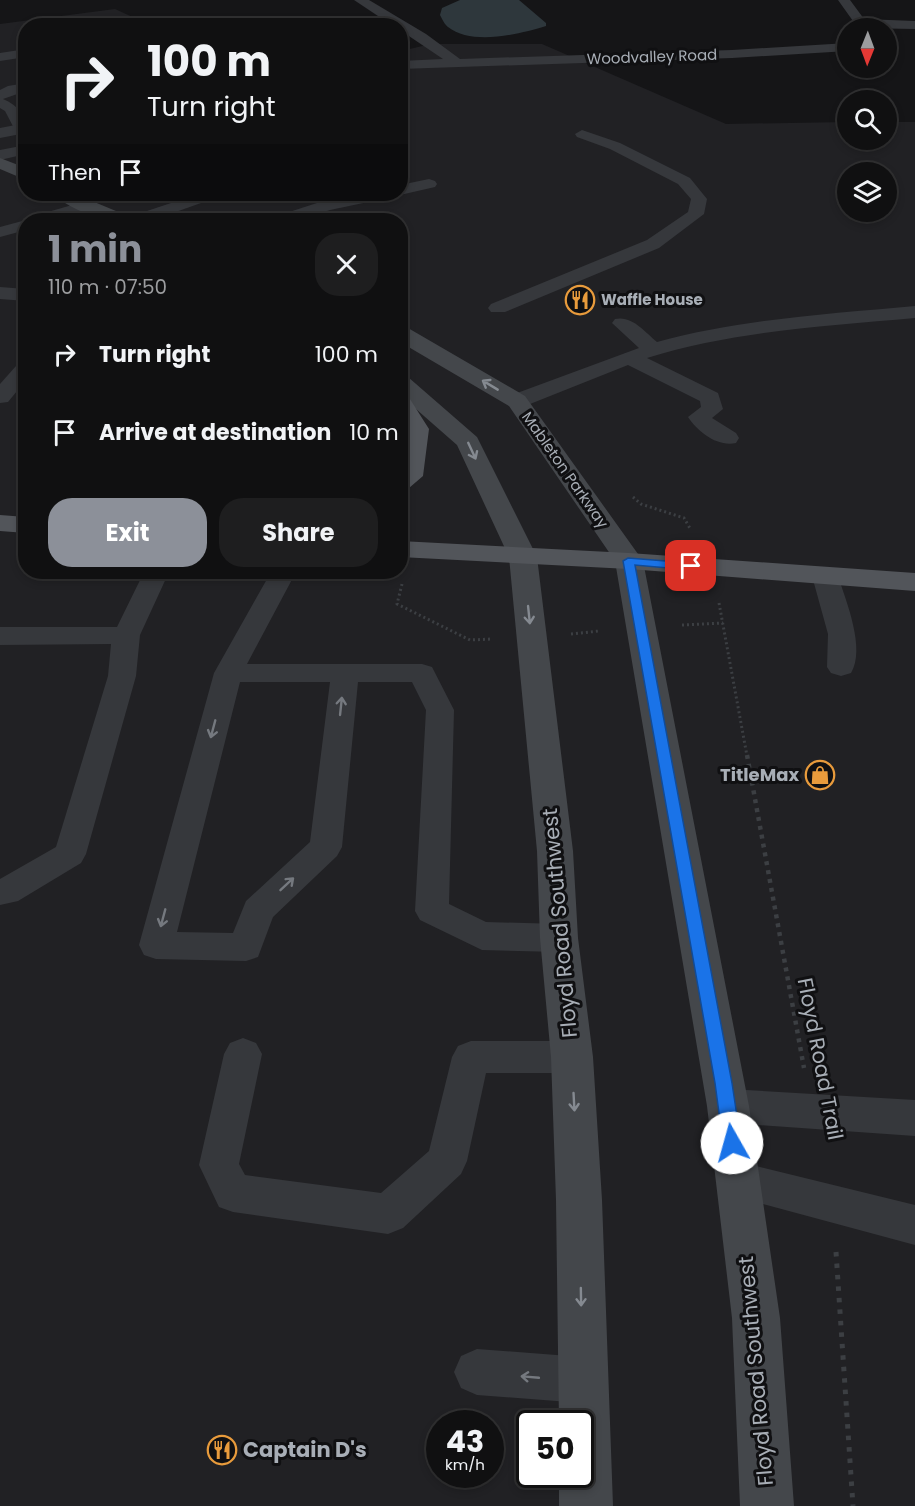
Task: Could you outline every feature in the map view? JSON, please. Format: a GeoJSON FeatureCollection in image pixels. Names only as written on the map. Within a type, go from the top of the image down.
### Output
{"type":"FeatureCollection","features":[{"type":"Feature","properties":{"kind":"main road"},"geometry":{"type":"LineString","coordinates":[[0,163],[18,171]]}},
{"type":"Feature","properties":{"kind":"main road"},"geometry":{"type":"LineString","coordinates":[[75,201],[103,213]]}},
{"type":"Feature","properties":{"kind":"main road","name":"Mableton Parkway"},"geometry":{"type":"LineString","coordinates":[[408,338],[517,401],[628,561]]}},
{"type":"Feature","properties":{"kind":"main road"},"geometry":{"type":"LineString","coordinates":[[408,389],[468,442],[523,557]]}},
{"type":"Feature","properties":{"kind":"main road"},"geometry":{"type":"LineString","coordinates":[[408,414],[417,429],[408,477]]}},
{"type":"Feature","properties":{"kind":"main road"},"geometry":{"type":"LineString","coordinates":[[0,523],[18,524]]}},
{"type":"Feature","properties":{"kind":"main road"},"geometry":{"type":"LineString","coordinates":[[408,550],[628,561],[915,582]]}},
{"type":"Feature","properties":{"kind":"main road","name":"Floyd Road Southwest"},"geometry":{"type":"LineString","coordinates":[[523,557],[555,851],[559,938],[572,1057],[579,1200],[586,1506]]}},
{"type":"Feature","properties":{"kind":"main road","name":"Floyd Road Southwest"},"geometry":{"type":"LineString","coordinates":[[628,561],[728,1106],[756,1318],[767,1506]]}},
{"type":"Feature","properties":{"kind":"street"},"geometry":{"type":"LineString","coordinates":[[360,0],[390,18]]}},
{"type":"Feature","properties":{"kind":"street"},"geometry":{"type":"LineString","coordinates":[[844,0],[857,18]]}},
{"type":"Feature","properties":{"kind":"street"},"geometry":{"type":"LineString","coordinates":[[897,25],[915,25]]}},
{"type":"Feature","properties":{"kind":"street"},"geometry":{"type":"LineString","coordinates":[[408,29],[457,63]]}},
{"type":"Feature","properties":{"kind":"street","name":"Woodvalley Road"},"geometry":{"type":"LineString","coordinates":[[408,65],[732,54],[837,48]]}},
{"type":"Feature","properties":{"kind":"street"},"geometry":{"type":"LineString","coordinates":[[0,133],[18,129]]}},
{"type":"Feature","properties":{"kind":"lane"},"geometry":{"type":"LineString","coordinates":[[0,57],[18,54]]}},
{"type":"Feature","properties":{"kind":"lane"},"geometry":{"type":"LineString","coordinates":[[0,96],[18,88]]}},
{"type":"Feature","properties":{"kind":"lane"},"geometry":{"type":"LineString","coordinates":[[0,103],[11,108],[18,120]]}},
{"type":"Feature","properties":{"kind":"lane"},"geometry":{"type":"LineString","coordinates":[[498,308],[653,244],[696,214],[699,199],[684,181],[615,146],[582,134]]}},
{"type":"Feature","properties":{"kind":"lane"},"geometry":{"type":"LineString","coordinates":[[0,155],[18,151]]}},
{"type":"Feature","properties":{"kind":"lane"},"geometry":{"type":"LineString","coordinates":[[408,188],[429,184]]}},
{"type":"Feature","properties":{"kind":"lane"},"geometry":{"type":"LineString","coordinates":[[158,213],[192,201]]}},
{"type":"Feature","properties":{"kind":"lane"},"geometry":{"type":"LineString","coordinates":[[305,213],[351,201]]}},
{"type":"Feature","properties":{"kind":"lane"},"geometry":{"type":"LineString","coordinates":[[65,213],[86,207]]}},
{"type":"Feature","properties":{"kind":"lane"},"geometry":{"type":"LineString","coordinates":[[0,232],[18,227]]}},
{"type":"Feature","properties":{"kind":"lane"},"geometry":{"type":"LineString","coordinates":[[0,293],[18,294]]}},
{"type":"Feature","properties":{"kind":"lane"},"geometry":{"type":"LineString","coordinates":[[517,401],[678,342],[745,328],[915,312]]}},
{"type":"Feature","properties":{"kind":"lane"},"geometry":{"type":"LineString","coordinates":[[622,323],[654,350]]}},
{"type":"Feature","properties":{"kind":"lane"},"geometry":{"type":"LineString","coordinates":[[631,358],[710,398],[712,409],[699,417],[708,427],[728,438]]}},
{"type":"Feature","properties":{"kind":"lane"},"geometry":{"type":"LineString","coordinates":[[0,369],[18,369]]}},
{"type":"Feature","properties":{"kind":"lane"},"geometry":{"type":"LineString","coordinates":[[0,397],[18,376]]}},
{"type":"Feature","properties":{"kind":"lane"},"geometry":{"type":"LineString","coordinates":[[825,576],[842,634],[841,667]]}},
{"type":"Feature","properties":{"kind":"lane"},"geometry":{"type":"LineString","coordinates":[[0,892],[6,892],[70,854],[122,676],[126,635],[153,579]]}},
{"type":"Feature","properties":{"kind":"lane"},"geometry":{"type":"LineString","coordinates":[[278,579],[228,673],[156,945],[246,947],[258,910],[326,846],[345,673]]}},
{"type":"Feature","properties":{"kind":"lane"},"geometry":{"type":"LineString","coordinates":[[0,636],[126,635]]}},
{"type":"Feature","properties":{"kind":"lane"},"geometry":{"type":"LineString","coordinates":[[228,673],[422,673],[440,710],[432,911],[482,936],[559,938]]}},
{"type":"Feature","properties":{"kind":"lane"},"geometry":{"type":"LineString","coordinates":[[243,1054],[219,1165],[233,1193],[387,1214],[447,1161],[471,1057],[572,1057]]}},
{"type":"Feature","properties":{"kind":"lane"},"geometry":{"type":"LineString","coordinates":[[728,1106],[915,1118]]}},
{"type":"Feature","properties":{"kind":"lane"},"geometry":{"type":"LineString","coordinates":[[736,1180],[915,1225]]}},
{"type":"Feature","properties":{"kind":"lane"},"geometry":{"type":"LineString","coordinates":[[477,1372],[582,1380]]}},
{"type":"Feature","properties":{"kind":"path"},"geometry":{"type":"LineString","coordinates":[[627,491],[640,504],[684,518],[712,568]]}},
{"type":"Feature","properties":{"kind":"path","name":"Floyd Road Trail"},"geometry":{"type":"LineString","coordinates":[[723,623],[812,1112]]}},
{"type":"Feature","properties":{"kind":"path"},"geometry":{"type":"LineString","coordinates":[[833,1205],[854,1506]]}},
{"type":"Feature","properties":{"kind":"shaded area"},"geometry":{"type":"Polygon","coordinates":[[[460,0],[519,0],[546,23],[546,26],[496,37],[458,33],[447,26],[440,15],[442,8],[460,0]]]}},
{"type":"Feature","properties":{"kind":"shaded area"},"geometry":{"type":"Polygon","coordinates":[[[115,9],[135,18],[46,18],[115,9]]]}},
{"type":"Feature","properties":{"kind":"shaded area"},"geometry":{"type":"Polygon","coordinates":[[[18,22],[18,201],[408,201],[408,49],[431,44],[542,44],[726,124],[837,122],[837,150],[897,150],[897,122],[915,122],[915,1506],[0,1506],[0,24],[18,22]]]}},
{"type":"Feature","properties":{"kind":"place","name":"Waffle House"},"geometry":{"type":"Point","coordinates":[580,300]}},
{"type":"Feature","properties":{"kind":"place","name":"TitleMax"},"geometry":{"type":"Point","coordinates":[820,775]}},
{"type":"Feature","properties":{"kind":"place","name":"Captain D's"},"geometry":{"type":"Point","coordinates":[222,1450]}},
{"type":"Feature","properties":{"kind":"route"},"geometry":{"type":"LineString","coordinates":[[691,566],[628,561],[724,1083],[732,1143]]}}]}
